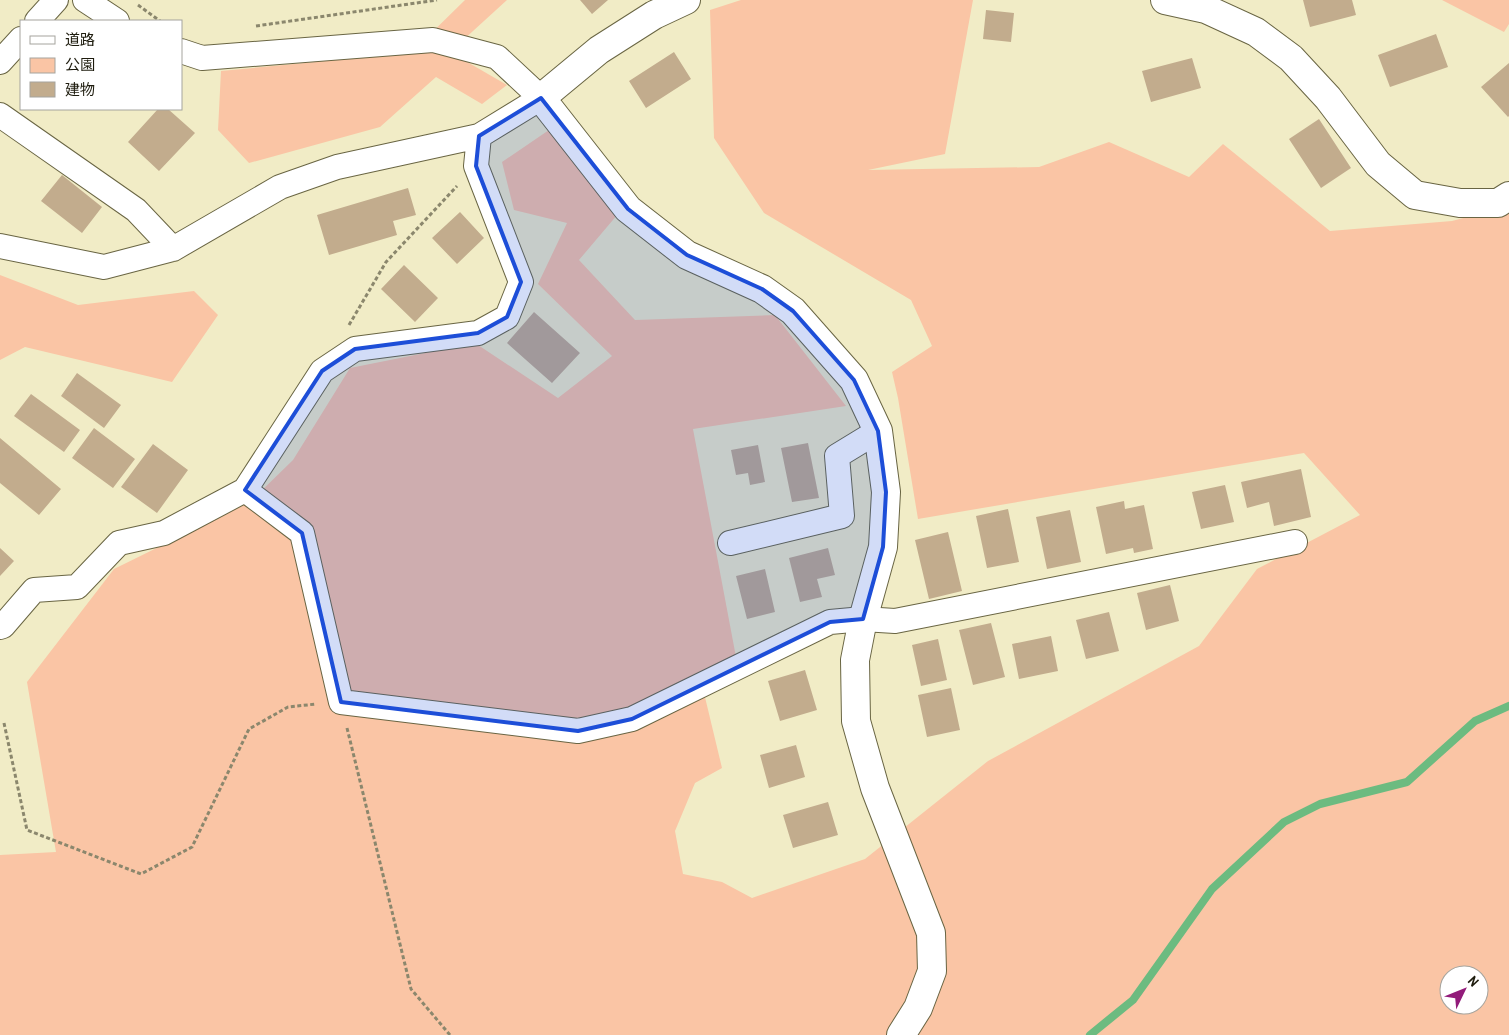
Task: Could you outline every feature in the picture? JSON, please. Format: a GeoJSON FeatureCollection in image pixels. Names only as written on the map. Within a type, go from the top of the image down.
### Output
{"type":"FeatureCollection","features":[{"type":"Feature","properties":{"kind":"street"},"geometry":{"type":"LineString","coordinates":[[38,20],[56,0]]}},
{"type":"Feature","properties":{"kind":"street"},"geometry":{"type":"LineString","coordinates":[[85,0],[115,20]]}},
{"type":"Feature","properties":{"kind":"street"},"geometry":{"type":"LineString","coordinates":[[0,246],[104,267],[173,249],[280,187],[337,167],[479,136],[541,98],[599,50],[654,15],[686,0]]}},
{"type":"Feature","properties":{"kind":"street"},"geometry":{"type":"LineString","coordinates":[[1165,0],[1206,9],[1256,32],[1291,58],[1328,98],[1378,164],[1415,195],[1460,203],[1498,203],[1509,196]]}},
{"type":"Feature","properties":{"kind":"street"},"geometry":{"type":"LineString","coordinates":[[0,62],[20,40]]}},
{"type":"Feature","properties":{"kind":"street"},"geometry":{"type":"LineString","coordinates":[[182,51],[202,58],[433,40],[497,57],[541,98],[628,209],[687,255],[762,289],[793,311],[854,380],[878,431],[886,492],[883,547],[863,619],[855,660],[856,721],[876,788],[930,933],[932,971],[918,1008],[901,1035]]}},
{"type":"Feature","properties":{"kind":"street"},"geometry":{"type":"LineString","coordinates":[[0,115],[136,210],[173,249]]}},
{"type":"Feature","properties":{"kind":"street"},"geometry":{"type":"LineString","coordinates":[[0,627],[3,626],[34,590],[77,587],[120,543],[164,533],[245,490],[322,371],[355,349],[478,333],[507,317],[521,282],[476,166],[479,136]]}},
{"type":"Feature","properties":{"kind":"street"},"geometry":{"type":"LineString","coordinates":[[730,544],[842,516],[837,456],[878,431]]}},
{"type":"Feature","properties":{"kind":"street"},"geometry":{"type":"LineString","coordinates":[[245,490],[302,534],[341,702],[578,731],[632,719],[830,622],[863,619],[895,621],[1294,542]]}},
{"type":"Feature","properties":{"kind":"path"},"geometry":{"type":"LineString","coordinates":[[132,0],[159,20]]}},
{"type":"Feature","properties":{"kind":"path"},"geometry":{"type":"LineString","coordinates":[[253,26],[437,0]]}},
{"type":"Feature","properties":{"kind":"path"},"geometry":{"type":"LineString","coordinates":[[347,329],[386,262],[476,166]]}},
{"type":"Feature","properties":{"kind":"path"},"geometry":{"type":"LineString","coordinates":[[4,723],[27,830],[142,874],[192,847],[249,729],[288,706],[341,702],[411,990],[450,1035]]}},
{"type":"Feature","properties":{"kind":"highlighted area"},"geometry":{"type":"Polygon","coordinates":[[[541,98],[628,209],[687,255],[762,289],[793,311],[854,380],[878,431],[886,492],[883,547],[863,619],[830,622],[632,719],[578,731],[341,702],[302,533],[245,490],[322,371],[355,349],[478,333],[507,317],[521,282],[476,166],[479,136],[541,98]]]}},
{"type":"Feature","properties":{"kind":"green space"},"geometry":{"type":"Polygon","coordinates":[[[465,0],[507,0],[450,52],[507,85],[482,104],[436,77],[380,127],[249,163],[218,130],[221,71],[411,53],[465,0]]]}},
{"type":"Feature","properties":{"kind":"green space"},"geometry":{"type":"Polygon","coordinates":[[[741,0],[973,0],[945,154],[868,170],[1039,167],[1109,142],[1189,177],[1223,144],[1330,231],[1452,221],[1509,206],[1509,1035],[0,1035],[0,855],[56,852],[27,682],[114,569],[250,502],[293,460],[350,368],[475,343],[558,398],[612,356],[538,284],[567,223],[514,210],[502,162],[549,130],[618,214],[579,260],[635,320],[775,315],[846,406],[693,429],[736,657],[704,693],[722,768],[695,783],[675,831],[683,874],[722,882],[752,898],[865,859],[988,761],[1199,646],[1257,569],[1360,515],[1304,453],[918,519],[892,372],[932,346],[911,300],[764,213],[714,138],[710,10],[741,0]]]}},
{"type":"Feature","properties":{"kind":"green space"},"geometry":{"type":"Polygon","coordinates":[[[1442,0],[1509,0],[1509,24],[1504,32],[1442,0]]]}},
{"type":"Feature","properties":{"kind":"green space"},"geometry":{"type":"Polygon","coordinates":[[[0,275],[78,305],[194,291],[218,315],[172,382],[25,347],[0,360],[0,275]]]}},
{"type":"Feature","properties":{"kind":"building"},"geometry":{"type":"Polygon","coordinates":[[[580,0],[608,0],[592,14],[580,0]]]}},
{"type":"Feature","properties":{"kind":"building"},"geometry":{"type":"Polygon","coordinates":[[[1303,0],[1352,0],[1356,15],[1310,27],[1303,0]]]}},
{"type":"Feature","properties":{"kind":"building"},"geometry":{"type":"Polygon","coordinates":[[[986,10],[1014,13],[1011,42],[983,39],[986,10]]]}},
{"type":"Feature","properties":{"kind":"building"},"geometry":{"type":"Polygon","coordinates":[[[1436,34],[1448,67],[1390,87],[1378,55],[1436,34]]]}},
{"type":"Feature","properties":{"kind":"building"},"geometry":{"type":"Polygon","coordinates":[[[674,52],[691,79],[646,108],[629,81],[674,52]]]}},
{"type":"Feature","properties":{"kind":"building"},"geometry":{"type":"Polygon","coordinates":[[[1192,58],[1201,88],[1151,102],[1142,71],[1192,58]]]}},
{"type":"Feature","properties":{"kind":"building"},"geometry":{"type":"Polygon","coordinates":[[[1509,63],[1509,116],[1508,117],[1481,87],[1509,63]]]}},
{"type":"Feature","properties":{"kind":"building"},"geometry":{"type":"Polygon","coordinates":[[[157,110],[169,110],[195,133],[159,171],[128,142],[157,110]]]}},
{"type":"Feature","properties":{"kind":"building"},"geometry":{"type":"Polygon","coordinates":[[[1319,119],[1351,168],[1321,188],[1289,139],[1319,119]]]}},
{"type":"Feature","properties":{"kind":"building"},"geometry":{"type":"Polygon","coordinates":[[[62,175],[102,207],[82,233],[41,201],[62,175]]]}},
{"type":"Feature","properties":{"kind":"building"},"geometry":{"type":"Polygon","coordinates":[[[408,188],[416,215],[393,221],[397,235],[329,255],[317,215],[408,188]]]}},
{"type":"Feature","properties":{"kind":"building"},"geometry":{"type":"Polygon","coordinates":[[[460,212],[484,238],[457,264],[432,238],[460,212]]]}},
{"type":"Feature","properties":{"kind":"building"},"geometry":{"type":"Polygon","coordinates":[[[404,265],[438,298],[415,322],[381,289],[404,265]]]}},
{"type":"Feature","properties":{"kind":"building"},"geometry":{"type":"Polygon","coordinates":[[[534,312],[580,353],[552,383],[507,343],[534,312]]]}},
{"type":"Feature","properties":{"kind":"building"},"geometry":{"type":"Polygon","coordinates":[[[77,373],[121,405],[104,428],[61,396],[77,373]]]}},
{"type":"Feature","properties":{"kind":"building"},"geometry":{"type":"Polygon","coordinates":[[[31,394],[80,430],[64,452],[14,416],[31,394]]]}},
{"type":"Feature","properties":{"kind":"building"},"geometry":{"type":"Polygon","coordinates":[[[94,428],[135,459],[113,488],[72,458],[94,428]]]}},
{"type":"Feature","properties":{"kind":"building"},"geometry":{"type":"Polygon","coordinates":[[[0,438],[61,489],[39,515],[0,483],[0,438]]]}},
{"type":"Feature","properties":{"kind":"building"},"geometry":{"type":"Polygon","coordinates":[[[808,443],[819,498],[792,502],[781,448],[808,443]]]}},
{"type":"Feature","properties":{"kind":"building"},"geometry":{"type":"Polygon","coordinates":[[[153,444],[188,470],[157,513],[121,487],[153,444]]]}},
{"type":"Feature","properties":{"kind":"building"},"geometry":{"type":"Polygon","coordinates":[[[758,445],[765,482],[750,485],[748,473],[736,475],[731,450],[758,445]]]}},
{"type":"Feature","properties":{"kind":"building"},"geometry":{"type":"Polygon","coordinates":[[[1301,469],[1311,517],[1274,526],[1269,502],[1247,508],[1241,482],[1301,469]]]}},
{"type":"Feature","properties":{"kind":"building"},"geometry":{"type":"Polygon","coordinates":[[[1225,485],[1234,522],[1201,529],[1192,492],[1225,485]]]}},
{"type":"Feature","properties":{"kind":"building"},"geometry":{"type":"Polygon","coordinates":[[[1124,501],[1125,509],[1144,505],[1153,549],[1134,553],[1133,548],[1106,554],[1096,507],[1124,501]]]}},
{"type":"Feature","properties":{"kind":"building"},"geometry":{"type":"Polygon","coordinates":[[[1008,509],[1019,562],[987,568],[976,516],[1008,509]]]}},
{"type":"Feature","properties":{"kind":"building"},"geometry":{"type":"Polygon","coordinates":[[[1070,510],[1081,562],[1047,569],[1036,517],[1070,510]]]}},
{"type":"Feature","properties":{"kind":"building"},"geometry":{"type":"Polygon","coordinates":[[[948,532],[962,591],[929,599],[915,540],[948,532]]]}},
{"type":"Feature","properties":{"kind":"building"},"geometry":{"type":"Polygon","coordinates":[[[0,548],[14,561],[0,576],[0,548]]]}},
{"type":"Feature","properties":{"kind":"building"},"geometry":{"type":"Polygon","coordinates":[[[828,548],[835,575],[817,579],[822,597],[800,602],[789,558],[828,548]]]}},
{"type":"Feature","properties":{"kind":"building"},"geometry":{"type":"Polygon","coordinates":[[[765,569],[775,612],[747,619],[736,576],[765,569]]]}},
{"type":"Feature","properties":{"kind":"building"},"geometry":{"type":"Polygon","coordinates":[[[1170,585],[1179,621],[1146,630],[1137,593],[1170,585]]]}},
{"type":"Feature","properties":{"kind":"building"},"geometry":{"type":"Polygon","coordinates":[[[1109,612],[1119,651],[1086,659],[1076,620],[1109,612]]]}},
{"type":"Feature","properties":{"kind":"building"},"geometry":{"type":"Polygon","coordinates":[[[991,623],[1005,677],[973,685],[959,630],[991,623]]]}},
{"type":"Feature","properties":{"kind":"building"},"geometry":{"type":"Polygon","coordinates":[[[1051,636],[1058,671],[1019,679],[1012,644],[1051,636]]]}},
{"type":"Feature","properties":{"kind":"building"},"geometry":{"type":"Polygon","coordinates":[[[938,639],[947,680],[921,686],[912,645],[938,639]]]}},
{"type":"Feature","properties":{"kind":"building"},"geometry":{"type":"Polygon","coordinates":[[[805,670],[817,710],[780,721],[768,681],[805,670]]]}},
{"type":"Feature","properties":{"kind":"building"},"geometry":{"type":"Polygon","coordinates":[[[951,688],[960,730],[927,737],[918,695],[951,688]]]}},
{"type":"Feature","properties":{"kind":"building"},"geometry":{"type":"Polygon","coordinates":[[[796,745],[805,777],[769,788],[760,755],[796,745]]]}},
{"type":"Feature","properties":{"kind":"building"},"geometry":{"type":"Polygon","coordinates":[[[828,802],[838,835],[793,848],[783,815],[828,802]]]}},
{"type":"Feature","properties":{"kind":"waterway"},"geometry":{"type":"LineString","coordinates":[[1090,1035],[1133,1000],[1212,889],[1284,822],[1320,804],[1407,782],[1475,721],[1509,706]]}}]}
